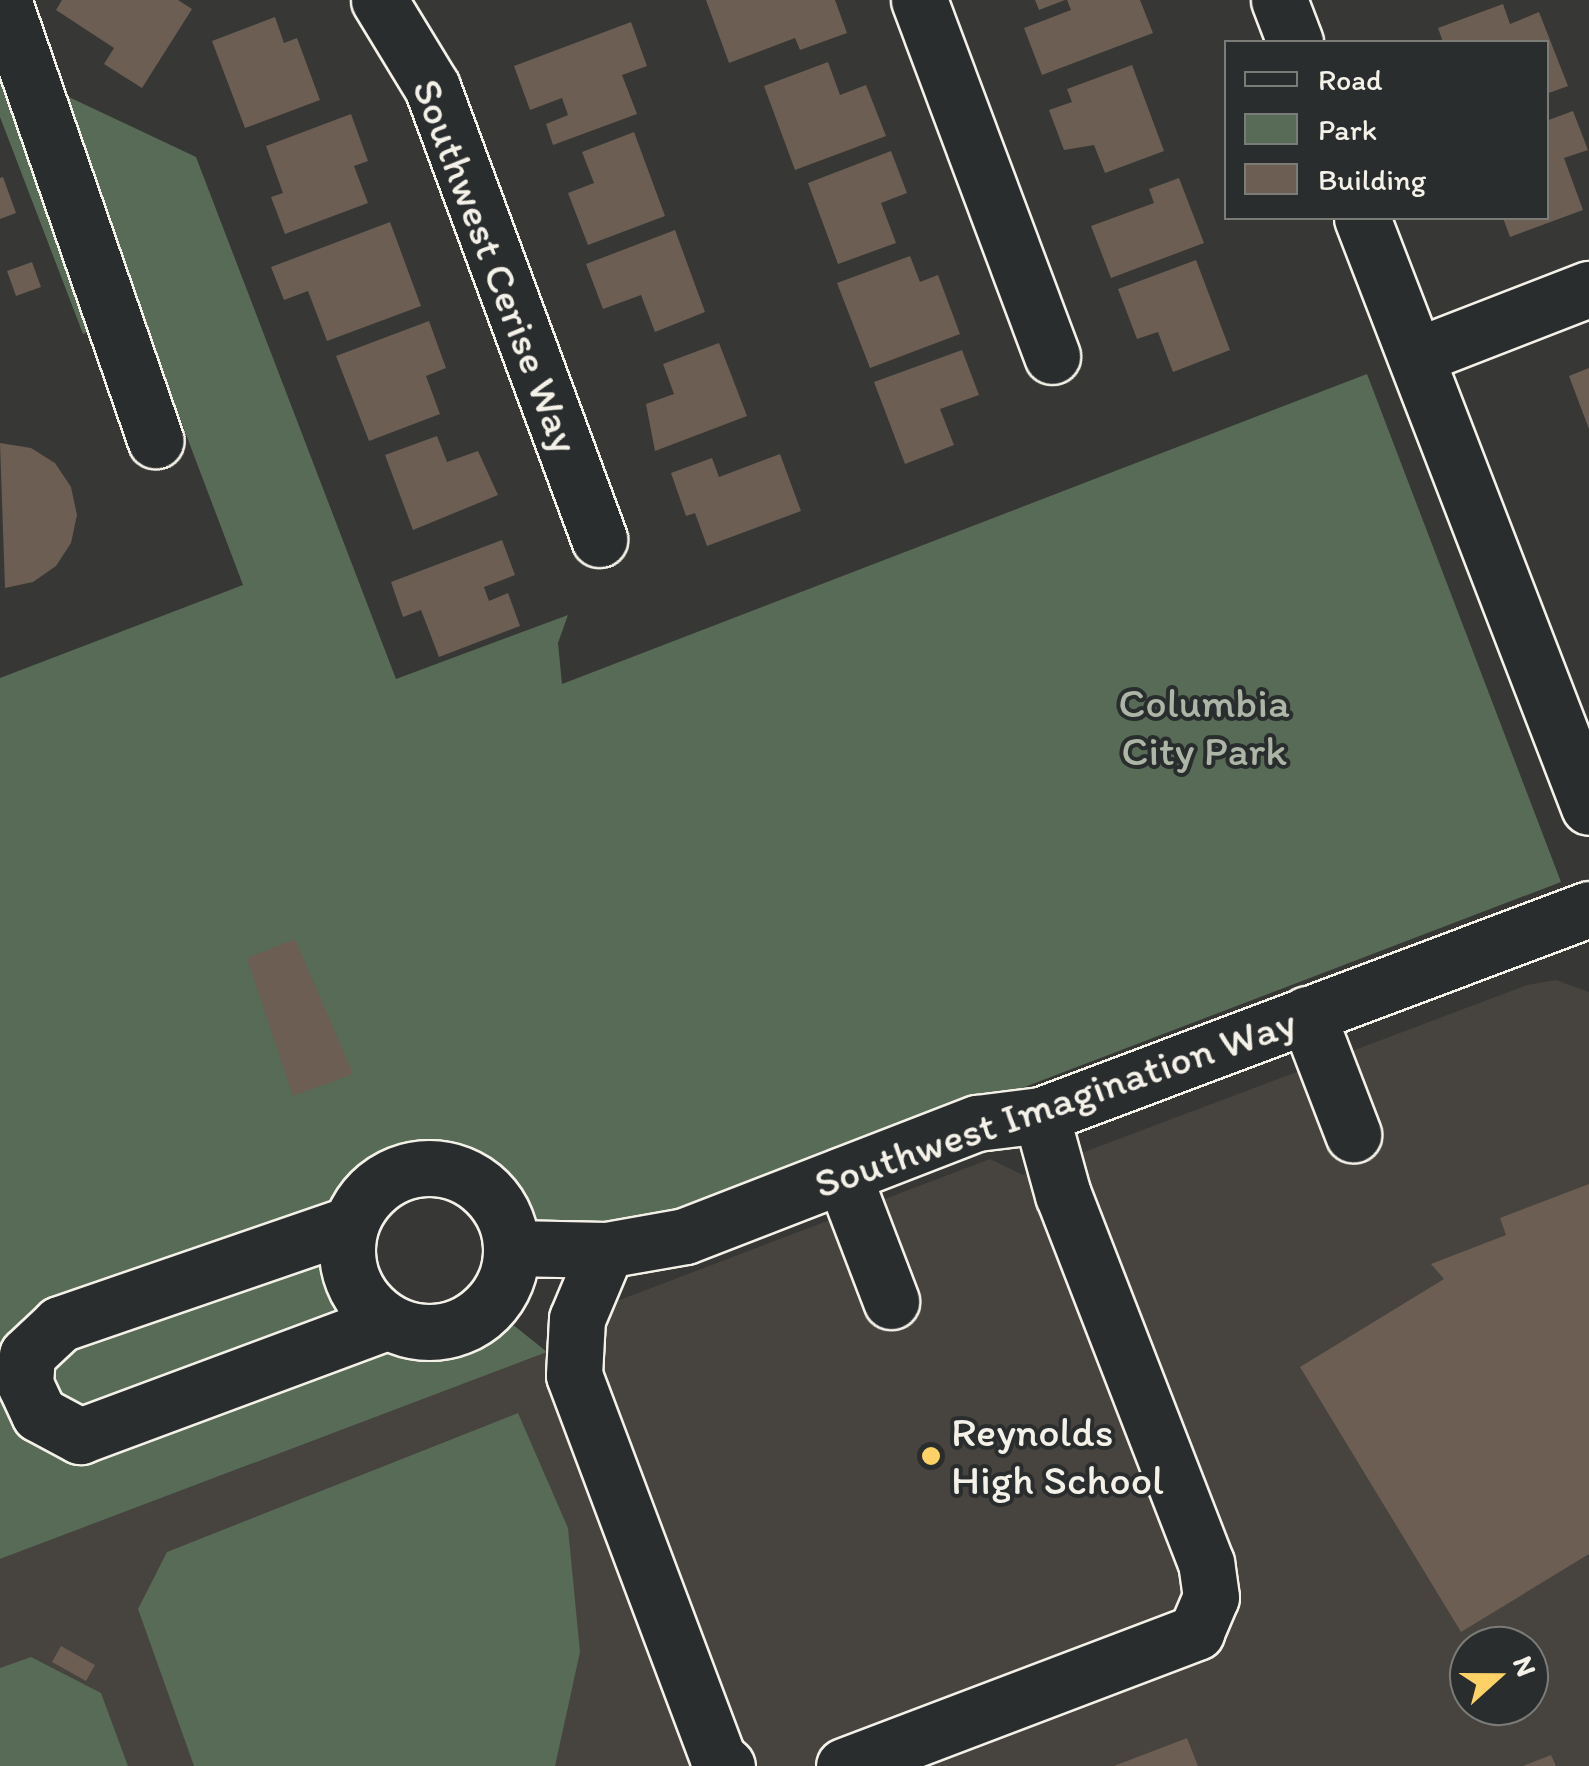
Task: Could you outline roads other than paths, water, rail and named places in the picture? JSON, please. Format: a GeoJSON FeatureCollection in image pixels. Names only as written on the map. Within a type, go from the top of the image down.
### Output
{"type":"FeatureCollection","features":[{"type":"Feature","properties":{"kind":"street"},"geometry":{"type":"LineString","coordinates":[[3,0],[155,440]]}},
{"type":"Feature","properties":{"kind":"street","name":"Southwest Cerise Way"},"geometry":{"type":"LineString","coordinates":[[378,0],[432,87],[600,540]]}},
{"type":"Feature","properties":{"kind":"street"},"geometry":{"type":"LineString","coordinates":[[919,0],[1052,356]]}},
{"type":"Feature","properties":{"kind":"street"},"geometry":{"type":"LineString","coordinates":[[1278,0],[1294,40]]}},
{"type":"Feature","properties":{"kind":"street"},"geometry":{"type":"LineString","coordinates":[[1363,220],[1589,807]]}},
{"type":"Feature","properties":{"kind":"street"},"geometry":{"type":"LineString","coordinates":[[1416,356],[1589,289]]}},
{"type":"Feature","properties":{"kind":"street","name":"Southwest Imagination Way"},"geometry":{"type":"LineString","coordinates":[[512,1248],[606,1250],[685,1236],[977,1123],[1041,1114],[1589,909]]}},
{"type":"Feature","properties":{"kind":"street"},"geometry":{"type":"LineString","coordinates":[[1307,1014],[1353,1134]]}},
{"type":"Feature","properties":{"kind":"street"},"geometry":{"type":"LineString","coordinates":[[844,1766],[1196,1632],[1211,1597],[1206,1564],[1062,1195],[1041,1114]]}},
{"type":"Feature","properties":{"kind":"street"},"geometry":{"type":"LineString","coordinates":[[419,1168],[450,1170],[494,1199],[512,1248],[499,1296],[460,1328],[411,1332],[388,1322],[351,1280],[350,1224],[366,1197],[390,1177],[419,1168]]}},
{"type":"Feature","properties":{"kind":"street"},"geometry":{"type":"LineString","coordinates":[[843,1175],[891,1302]]}},
{"type":"Feature","properties":{"kind":"street"},"geometry":{"type":"LineString","coordinates":[[350,1224],[60,1324],[26,1355],[25,1384],[38,1414],[80,1436],[388,1322]]}},
{"type":"Feature","properties":{"kind":"street"},"geometry":{"type":"LineString","coordinates":[[606,1250],[577,1319],[574,1375],[718,1758],[728,1766]]}},
{"type":"Feature","properties":{"kind":"place","name":"Reynolds High School"},"geometry":{"type":"Point","coordinates":[931,1456]}},
{"type":"Feature","properties":{"kind":"park label","name":"Columbia City Park"},"geometry":{"type":"Point","coordinates":[1204,727]}}]}
